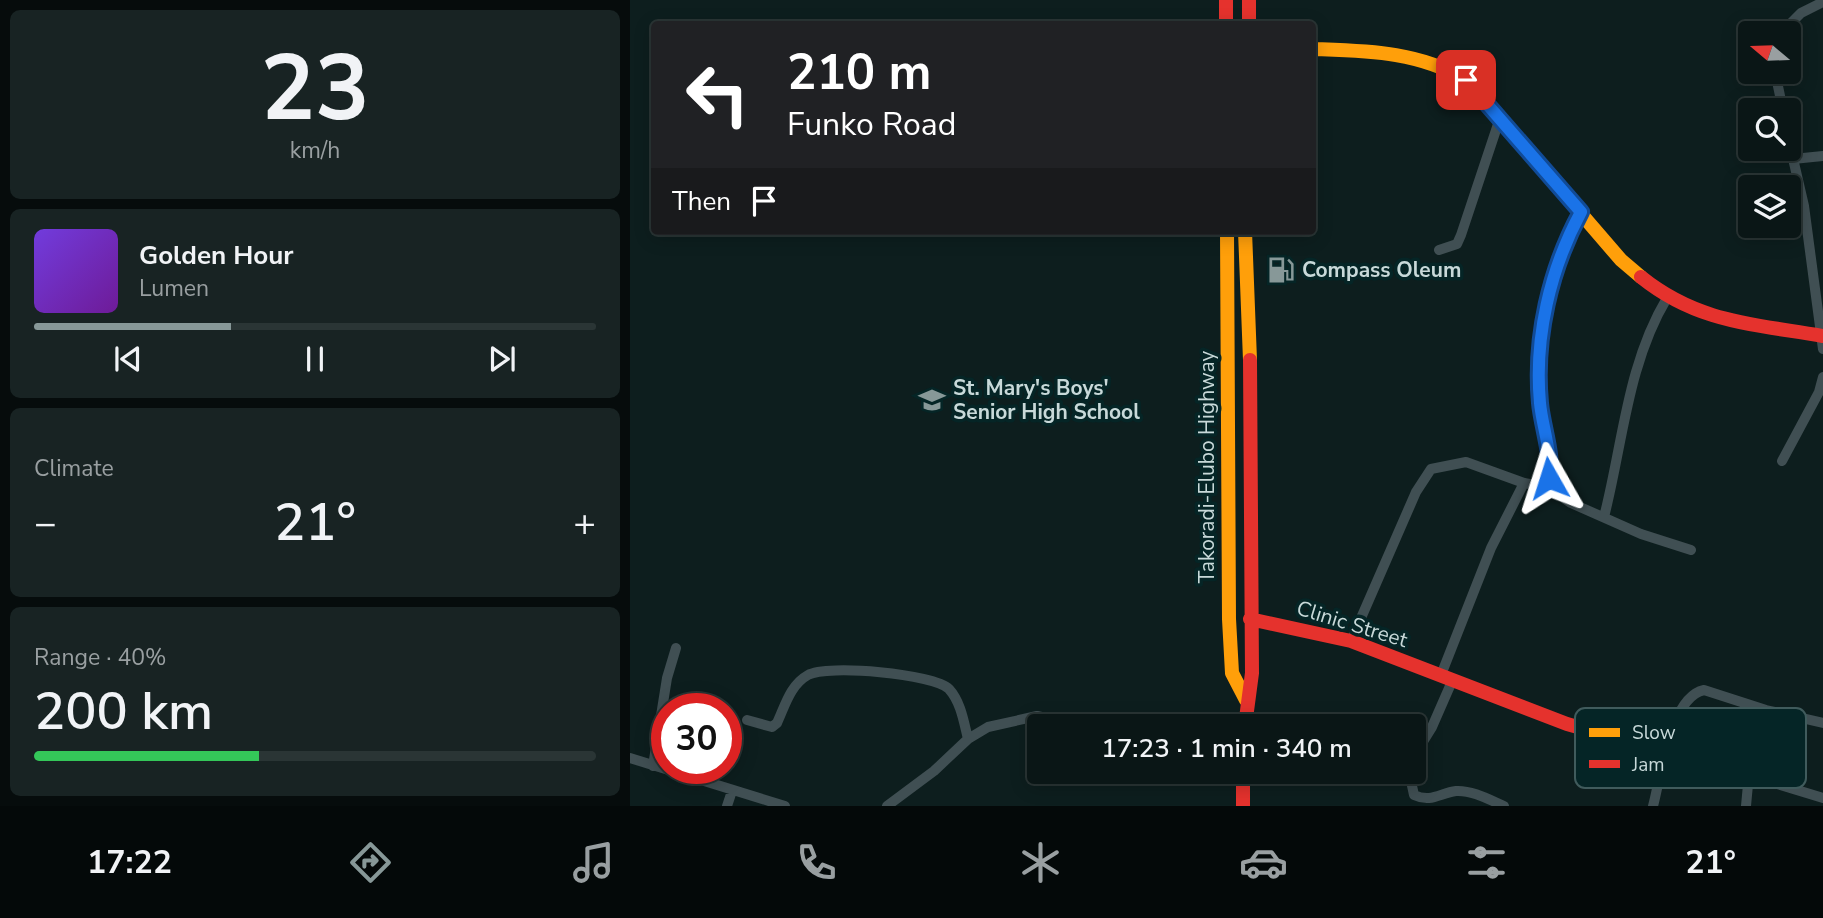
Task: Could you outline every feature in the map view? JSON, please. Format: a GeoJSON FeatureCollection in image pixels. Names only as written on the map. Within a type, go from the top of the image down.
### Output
{"type":"FeatureCollection","features":[{"type":"Feature","properties":{"kind":"main road"},"geometry":{"type":"LineString","coordinates":[[1226,0],[1226,21]]}},
{"type":"Feature","properties":{"kind":"main road"},"geometry":{"type":"LineString","coordinates":[[1249,0],[1249,21]]}},
{"type":"Feature","properties":{"kind":"main road"},"geometry":{"type":"LineString","coordinates":[[1316,49],[1362,51],[1436,62],[1466,80],[1621,260],[1667,298],[1712,317],[1822,340]]}},
{"type":"Feature","properties":{"kind":"main road","name":"Takoradi-Elubo Highway"},"geometry":{"type":"LineString","coordinates":[[1227,235],[1229,619],[1232,673],[1246,700]]}},
{"type":"Feature","properties":{"kind":"main road","name":"Takoradi-Elubo Highway"},"geometry":{"type":"LineString","coordinates":[[1245,235],[1251,378],[1252,673],[1245,714]]}},
{"type":"Feature","properties":{"kind":"main road","name":"Clinic Street"},"geometry":{"type":"LineString","coordinates":[[1250,618],[1351,641],[1575,726]]}},
{"type":"Feature","properties":{"kind":"main road"},"geometry":{"type":"LineString","coordinates":[[1243,784],[1244,806]]}},
{"type":"Feature","properties":{"kind":"street"},"geometry":{"type":"LineString","coordinates":[[1793,21],[1801,13],[1823,2]]}},
{"type":"Feature","properties":{"kind":"street"},"geometry":{"type":"LineString","coordinates":[[1439,250],[1457,244],[1500,118]]}},
{"type":"Feature","properties":{"kind":"street"},"geometry":{"type":"LineString","coordinates":[[1801,158],[1823,156]]}},
{"type":"Feature","properties":{"kind":"street"},"geometry":{"type":"LineString","coordinates":[[1793,161],[1804,206],[1822,340]]}},
{"type":"Feature","properties":{"kind":"street"},"geometry":{"type":"LineString","coordinates":[[1547,487],[1550,470],[1539,382],[1543,322],[1566,243],[1581,212]]}},
{"type":"Feature","properties":{"kind":"street"},"geometry":{"type":"LineString","coordinates":[[1604,517],[1628,394],[1649,335],[1667,298]]}},
{"type":"Feature","properties":{"kind":"street"},"geometry":{"type":"LineString","coordinates":[[1782,461],[1819,392],[1823,377]]}},
{"type":"Feature","properties":{"kind":"street"},"geometry":{"type":"LineString","coordinates":[[1351,641],[1406,513],[1424,475],[1431,468],[1466,463],[1524,483],[1547,487],[1571,503],[1656,540],[1691,550]]}},
{"type":"Feature","properties":{"kind":"street"},"geometry":{"type":"LineString","coordinates":[[1426,737],[1432,727],[1490,548],[1524,483]]}},
{"type":"Feature","properties":{"kind":"street"},"geometry":{"type":"LineString","coordinates":[[665,693],[676,648]]}},
{"type":"Feature","properties":{"kind":"street"},"geometry":{"type":"LineString","coordinates":[[747,720],[772,727],[796,684],[808,675],[837,668],[923,677],[941,683],[956,698],[968,739]]}},
{"type":"Feature","properties":{"kind":"street"},"geometry":{"type":"LineString","coordinates":[[1683,708],[1697,691],[1704,690],[1760,708]]}},
{"type":"Feature","properties":{"kind":"street"},"geometry":{"type":"LineString","coordinates":[[887,806],[926,778],[968,739],[988,727],[1027,718]]}},
{"type":"Feature","properties":{"kind":"street"},"geometry":{"type":"LineString","coordinates":[[630,758],[651,765]]}},
{"type":"Feature","properties":{"kind":"street"},"geometry":{"type":"LineString","coordinates":[[710,784],[785,806]]}},
{"type":"Feature","properties":{"kind":"street"},"geometry":{"type":"LineString","coordinates":[[1412,784],[1414,795],[1422,799],[1456,791],[1468,792],[1504,806]]}},
{"type":"Feature","properties":{"kind":"street"},"geometry":{"type":"LineString","coordinates":[[1653,806],[1657,788]]}},
{"type":"Feature","properties":{"kind":"street"},"geometry":{"type":"LineString","coordinates":[[1746,806],[1747,788]]}},
{"type":"Feature","properties":{"kind":"street"},"geometry":{"type":"LineString","coordinates":[[1789,788],[1823,799]]}},
{"type":"Feature","properties":{"kind":"street"},"geometry":{"type":"LineString","coordinates":[[727,806],[732,791]]}},
{"type":"Feature","properties":{"kind":"traffic: slow"},"geometry":{"type":"LineString","coordinates":[[1316,49],[1391,54],[1429,63],[1466,80],[1621,260],[1641,277]]}},
{"type":"Feature","properties":{"kind":"traffic: slow"},"geometry":{"type":"LineString","coordinates":[[1227,235],[1229,619],[1232,673],[1246,700]]}},
{"type":"Feature","properties":{"kind":"traffic: slow"},"geometry":{"type":"LineString","coordinates":[[1245,235],[1250,360]]}},
{"type":"Feature","properties":{"kind":"traffic: jam"},"geometry":{"type":"LineString","coordinates":[[1226,0],[1226,21]]}},
{"type":"Feature","properties":{"kind":"traffic: jam"},"geometry":{"type":"LineString","coordinates":[[1249,0],[1249,21]]}},
{"type":"Feature","properties":{"kind":"traffic: jam"},"geometry":{"type":"LineString","coordinates":[[1641,277],[1662,292],[1705,313],[1750,324],[1823,336]]}},
{"type":"Feature","properties":{"kind":"traffic: jam"},"geometry":{"type":"LineString","coordinates":[[1247,714],[1252,673],[1250,360]]}},
{"type":"Feature","properties":{"kind":"traffic: jam"},"geometry":{"type":"LineString","coordinates":[[1250,619],[1351,641],[1575,726]]}},
{"type":"Feature","properties":{"kind":"traffic: jam"},"geometry":{"type":"LineString","coordinates":[[1243,784],[1243,806]]}},
{"type":"Feature","properties":{"kind":"place","name":"Compass Oleum"},"geometry":{"type":"Point","coordinates":[1281,270]}},
{"type":"Feature","properties":{"kind":"place","name":"St. Mary's Boys' Senior High School"},"geometry":{"type":"Point","coordinates":[932,400]}},
{"type":"Feature","properties":{"kind":"route"},"geometry":{"type":"LineString","coordinates":[[1466,80],[1581,212],[1566,243],[1543,322],[1539,402],[1549,478]]}}]}
